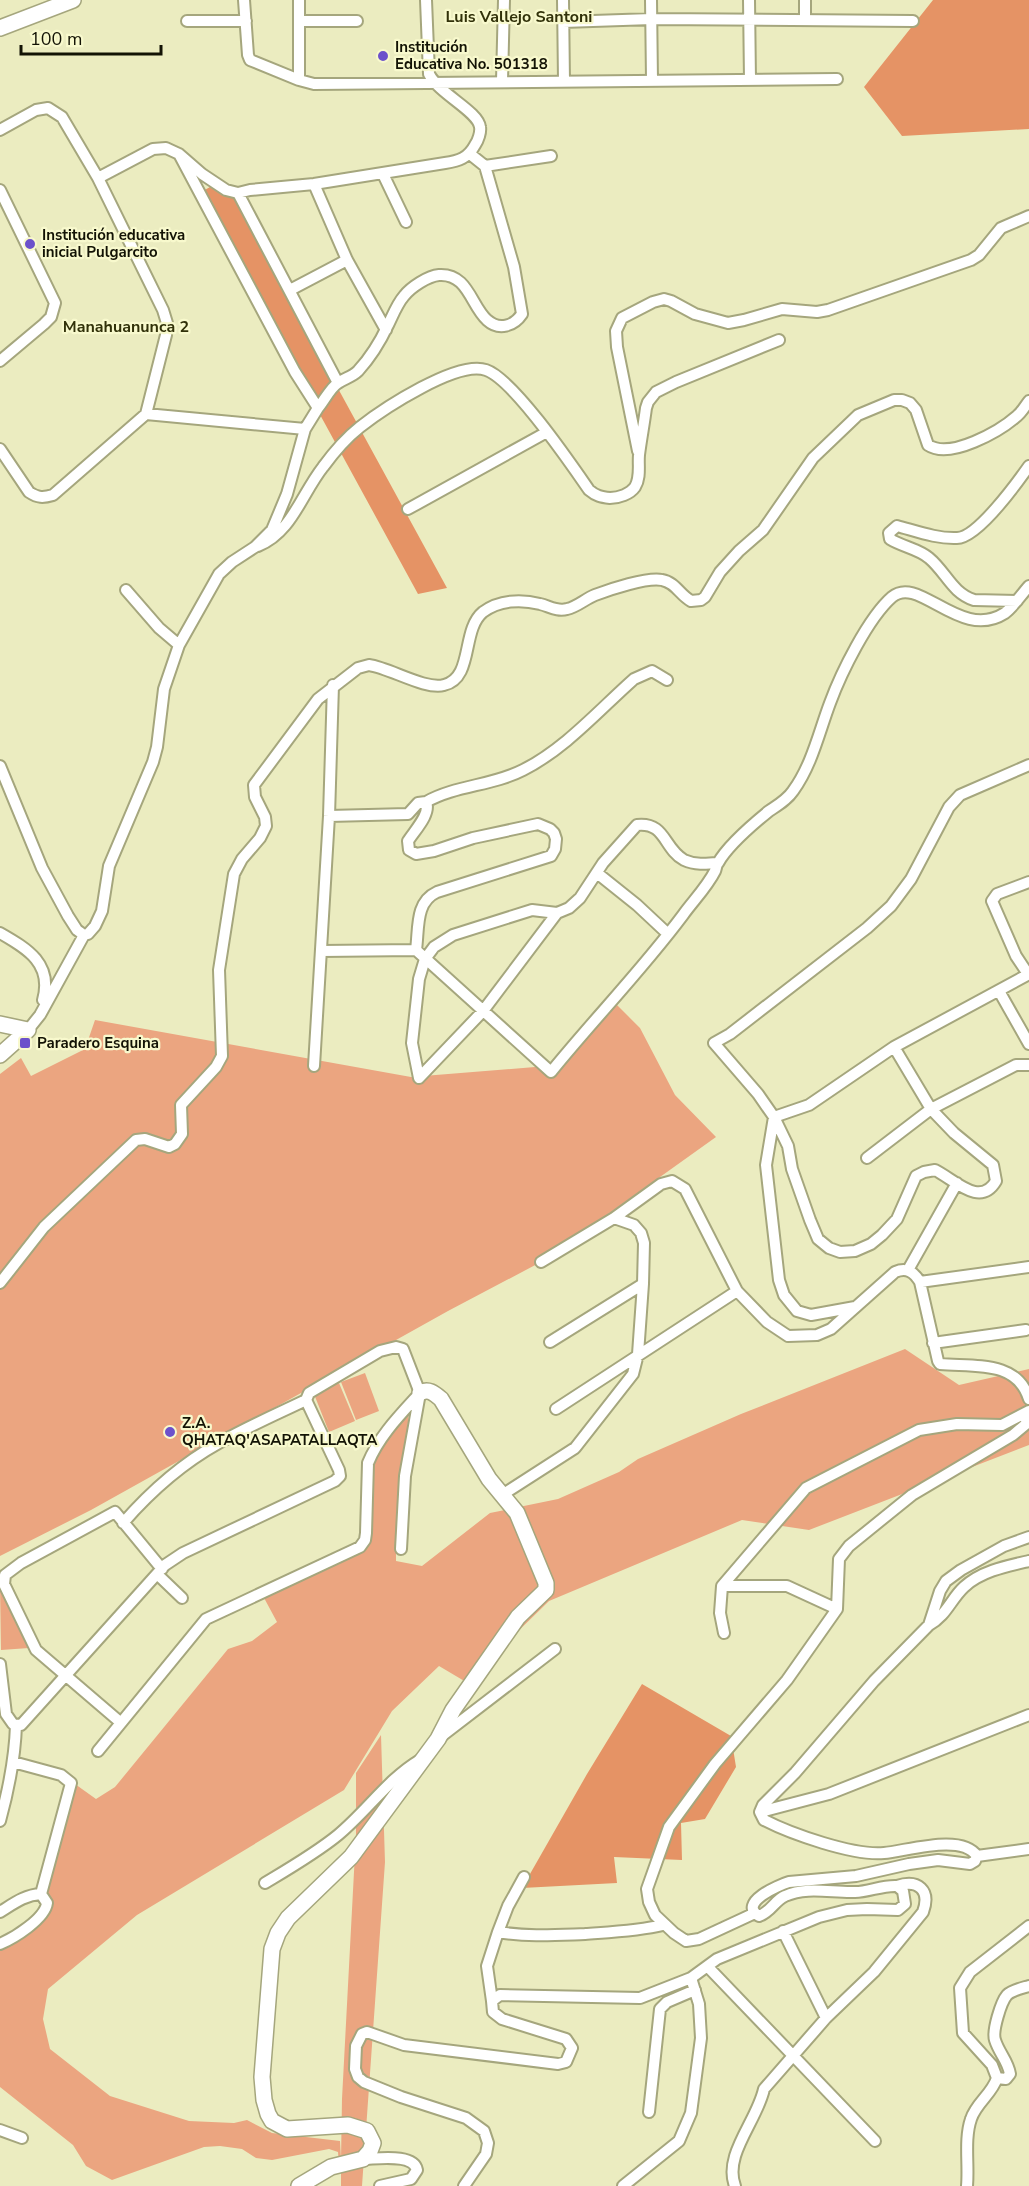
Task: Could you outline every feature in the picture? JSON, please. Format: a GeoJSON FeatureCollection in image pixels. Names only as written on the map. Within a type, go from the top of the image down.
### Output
{"type":"FeatureCollection","features":[{"type":"Feature","properties":{"kind":"street"},"geometry":{"type":"LineString","coordinates":[[0,28],[73,0]]}},
{"type":"Feature","properties":{"kind":"street"},"geometry":{"type":"LineString","coordinates":[[244,0],[250,60],[315,84],[837,79]]}},
{"type":"Feature","properties":{"kind":"street"},"geometry":{"type":"LineString","coordinates":[[299,0],[299,80]]}},
{"type":"Feature","properties":{"kind":"street"},"geometry":{"type":"LineString","coordinates":[[98,178],[153,149],[166,148],[179,154],[202,174],[226,190],[238,193],[383,174],[458,161],[471,154],[478,141],[481,128],[475,116],[433,83],[429,74],[426,0]]}},
{"type":"Feature","properties":{"kind":"street"},"geometry":{"type":"LineString","coordinates":[[502,81],[504,0]]}},
{"type":"Feature","properties":{"kind":"street"},"geometry":{"type":"LineString","coordinates":[[563,0],[564,81]]}},
{"type":"Feature","properties":{"kind":"street"},"geometry":{"type":"LineString","coordinates":[[651,0],[652,80]]}},
{"type":"Feature","properties":{"kind":"street"},"geometry":{"type":"LineString","coordinates":[[749,0],[750,80]]}},
{"type":"Feature","properties":{"kind":"street"},"geometry":{"type":"LineString","coordinates":[[805,0],[805,20]]}},
{"type":"Feature","properties":{"kind":"street"},"geometry":{"type":"LineString","coordinates":[[563,22],[749,19],[913,21]]}},
{"type":"Feature","properties":{"kind":"street"},"geometry":{"type":"LineString","coordinates":[[187,21],[246,21]]}},
{"type":"Feature","properties":{"kind":"street"},"geometry":{"type":"LineString","coordinates":[[299,21],[357,21]]}},
{"type":"Feature","properties":{"kind":"street"},"geometry":{"type":"LineString","coordinates":[[0,130],[36,110],[48,108],[62,117],[98,178],[163,309],[167,323],[146,414],[53,495],[44,498],[36,497],[29,492],[0,449]]}},
{"type":"Feature","properties":{"kind":"street"},"geometry":{"type":"LineString","coordinates":[[179,154],[295,372],[318,408]]}},
{"type":"Feature","properties":{"kind":"street"},"geometry":{"type":"LineString","coordinates":[[255,547],[272,530],[287,494],[304,429],[338,383],[347,380],[358,371],[386,330],[404,295],[426,279],[438,275],[449,276],[462,283],[487,321],[498,326],[510,326],[517,322],[522,314],[514,267],[485,166],[471,154]]}},
{"type":"Feature","properties":{"kind":"street"},"geometry":{"type":"LineString","coordinates":[[485,166],[551,156]]}},
{"type":"Feature","properties":{"kind":"street"},"geometry":{"type":"LineString","coordinates":[[383,174],[406,222]]}},
{"type":"Feature","properties":{"kind":"street"},"geometry":{"type":"LineString","coordinates":[[314,184],[347,260],[386,330]]}},
{"type":"Feature","properties":{"kind":"street"},"geometry":{"type":"LineString","coordinates":[[0,190],[55,303],[51,317],[45,324],[0,361]]}},
{"type":"Feature","properties":{"kind":"street"},"geometry":{"type":"LineString","coordinates":[[238,193],[338,383]]}},
{"type":"Feature","properties":{"kind":"street"},"geometry":{"type":"LineString","coordinates":[[639,457],[616,347],[615,331],[622,318],[653,302],[664,300],[672,301],[695,314],[728,323],[782,309],[810,312],[828,310],[971,260],[979,255],[1001,228],[1029,216]]}},
{"type":"Feature","properties":{"kind":"street"},"geometry":{"type":"LineString","coordinates":[[290,290],[347,260]]}},
{"type":"Feature","properties":{"kind":"street"},"geometry":{"type":"LineString","coordinates":[[0,1055],[28,1030],[40,1015],[84,935],[95,926],[102,911],[109,866],[153,762],[164,689],[179,645],[219,574],[232,562],[255,547],[272,540],[284,530],[312,481],[337,449],[359,428],[388,406],[437,380],[465,369],[485,369],[502,379],[547,432],[589,490],[595,495],[614,498],[625,495],[634,488],[638,476],[646,408],[656,392],[779,340]]}},
{"type":"Feature","properties":{"kind":"street"},"geometry":{"type":"LineString","coordinates":[[0,1283],[44,1227],[136,1140],[145,1138],[169,1147],[175,1144],[182,1134],[181,1106],[216,1067],[222,1056],[219,970],[234,874],[266,826],[265,818],[255,798],[254,785],[297,725],[333,685],[358,668],[369,665],[436,686],[453,681],[462,669],[469,633],[475,622],[481,614],[503,603],[523,600],[565,610],[594,595],[652,579],[664,580],[674,585],[691,601],[701,600],[720,572],[763,530],[813,459],[858,415],[894,400],[910,403],[916,410],[928,446],[941,451],[980,441],[1018,415],[1029,401]]}},
{"type":"Feature","properties":{"kind":"street"},"geometry":{"type":"LineString","coordinates":[[146,414],[304,429]]}},
{"type":"Feature","properties":{"kind":"street"},"geometry":{"type":"LineString","coordinates":[[408,509],[547,432]]}},
{"type":"Feature","properties":{"kind":"street"},"geometry":{"type":"LineString","coordinates":[[1017,601],[968,598],[952,586],[931,559],[922,552],[890,539],[890,532],[897,526],[924,534],[958,539],[964,537],[1000,504],[1029,466]]}},
{"type":"Feature","properties":{"kind":"street"},"geometry":{"type":"LineString","coordinates":[[321,951],[416,950],[551,1072],[668,934],[710,879],[718,863],[750,826],[785,800],[793,791],[817,742],[830,701],[854,653],[874,617],[892,596],[907,591],[921,595],[947,612],[975,620],[991,620],[1006,612],[1029,586]]}},
{"type":"Feature","properties":{"kind":"street"},"geometry":{"type":"LineString","coordinates":[[126,590],[159,628],[179,645]]}},
{"type":"Feature","properties":{"kind":"street"},"geometry":{"type":"LineString","coordinates":[[329,816],[408,814],[418,802],[426,802],[442,793],[500,779],[522,771],[570,737],[634,679],[652,671],[667,680]]}},
{"type":"Feature","properties":{"kind":"street"},"geometry":{"type":"LineString","coordinates":[[314,1066],[329,816],[333,685]]}},
{"type":"Feature","properties":{"kind":"street"},"geometry":{"type":"LineString","coordinates":[[894,1047],[931,1109],[993,1165],[996,1181],[992,1189],[985,1192],[971,1192],[935,1170],[924,1172],[916,1176],[909,1187],[897,1219],[882,1235],[870,1245],[855,1251],[840,1252],[829,1248],[818,1239],[792,1169],[788,1146],[774,1118],[758,1094],[714,1043],[730,1034],[816,968],[891,906],[911,879],[949,807],[960,795],[1029,765]]}},
{"type":"Feature","properties":{"kind":"street"},"geometry":{"type":"LineString","coordinates":[[0,766],[42,868],[68,916],[77,930],[84,935]]}},
{"type":"Feature","properties":{"kind":"street"},"geometry":{"type":"LineString","coordinates":[[416,950],[421,908],[425,899],[437,892],[551,856],[555,849],[556,839],[550,829],[538,824],[473,838],[434,851],[416,854],[410,850],[408,840],[427,812],[426,802]]}},
{"type":"Feature","properties":{"kind":"street"},"geometry":{"type":"LineString","coordinates":[[557,913],[483,1011],[419,1078],[412,1043],[419,979],[425,959],[434,947],[453,935],[532,910],[557,913],[569,908],[580,898],[618,844],[637,825],[646,824],[654,827],[677,855],[686,861],[697,864],[718,863]]}},
{"type":"Feature","properties":{"kind":"street"},"geometry":{"type":"LineString","coordinates":[[597,873],[668,934]]}},
{"type":"Feature","properties":{"kind":"street"},"geometry":{"type":"LineString","coordinates":[[774,1118],[809,1105],[894,1047],[1028,974],[1016,956],[992,901],[997,894],[1029,882]]}},
{"type":"Feature","properties":{"kind":"street"},"geometry":{"type":"LineString","coordinates":[[0,933],[30,951],[42,966],[47,987],[40,1015]]}},
{"type":"Feature","properties":{"kind":"street"},"geometry":{"type":"LineString","coordinates":[[999,991],[1029,1044]]}},
{"type":"Feature","properties":{"kind":"street"},"geometry":{"type":"LineString","coordinates":[[0,1024],[28,1030]]}},
{"type":"Feature","properties":{"kind":"street"},"geometry":{"type":"LineString","coordinates":[[867,1158],[931,1109],[1016,1065],[1029,1065]]}},
{"type":"Feature","properties":{"kind":"street"},"geometry":{"type":"LineString","coordinates":[[774,1118],[766,1165],[776,1259],[784,1295],[797,1311],[804,1314],[855,1307]]}},
{"type":"Feature","properties":{"kind":"street"},"geometry":{"type":"LineString","coordinates":[[541,1262],[614,1218],[661,1184],[672,1181],[684,1189],[737,1291],[767,1322],[788,1336],[817,1335],[831,1329],[895,1272],[901,1269],[908,1270],[920,1282],[936,1359],[940,1364],[1006,1371],[1021,1380],[1029,1399]]}},
{"type":"Feature","properties":{"kind":"street"},"geometry":{"type":"LineString","coordinates":[[908,1270],[957,1183]]}},
{"type":"Feature","properties":{"kind":"street"},"geometry":{"type":"LineString","coordinates":[[502,1495],[575,1448],[633,1374],[638,1354],[644,1284],[644,1244],[641,1233],[634,1225],[614,1218]]}},
{"type":"Feature","properties":{"kind":"street"},"geometry":{"type":"LineString","coordinates":[[920,1282],[1029,1267]]}},
{"type":"Feature","properties":{"kind":"street"},"geometry":{"type":"LineString","coordinates":[[549,1342],[644,1284]]}},
{"type":"Feature","properties":{"kind":"street"},"geometry":{"type":"LineString","coordinates":[[556,1409],[737,1291]]}},
{"type":"Feature","properties":{"kind":"street"},"geometry":{"type":"LineString","coordinates":[[933,1343],[1026,1330]]}},
{"type":"Feature","properties":{"kind":"street"},"geometry":{"type":"LineString","coordinates":[[123,1523],[140,1504],[189,1462],[218,1443],[306,1400],[309,1393],[380,1351],[396,1347],[403,1349],[420,1393],[405,1476],[401,1549]]}},
{"type":"Feature","properties":{"kind":"street"},"geometry":{"type":"LineString","coordinates":[[98,1751],[206,1619],[360,1547],[365,1540],[366,1533],[368,1463],[372,1453],[390,1425],[420,1393],[424,1390],[431,1391],[441,1399],[489,1479],[517,1514],[546,1583],[546,1590],[518,1617],[504,1636],[453,1710],[438,1738],[351,1857],[288,1918],[278,1933],[272,1950],[262,2077],[268,2114],[272,2121],[287,2130],[348,2126],[367,2131],[373,2143],[363,2159]]}},
{"type":"Feature","properties":{"kind":"street"},"geometry":{"type":"LineString","coordinates":[[0,1664],[6,1714],[9,1720],[16,1725],[21,1725],[159,1571],[183,1553],[335,1480],[339,1476],[339,1470],[306,1400]]}},
{"type":"Feature","properties":{"kind":"street"},"geometry":{"type":"LineString","coordinates":[[724,1633],[720,1613],[722,1586],[806,1488],[919,1430],[957,1424],[1002,1425],[1029,1412]]}},
{"type":"Feature","properties":{"kind":"street"},"geometry":{"type":"LineString","coordinates":[[755,1913],[699,1939],[686,1941],[663,1925],[652,1909],[647,1889],[669,1827],[715,1764],[787,1680],[837,1609],[839,1559],[849,1546],[912,1495],[1013,1435],[1025,1425],[1029,1417]]}},
{"type":"Feature","properties":{"kind":"street"},"geometry":{"type":"LineString","coordinates":[[120,1722],[36,1650],[2,1581],[6,1572],[115,1512],[182,1598]]}},
{"type":"Feature","properties":{"kind":"street"},"geometry":{"type":"LineString","coordinates":[[929,1625],[940,1591],[946,1581],[960,1570],[1004,1546],[1029,1537]]}},
{"type":"Feature","properties":{"kind":"street"},"geometry":{"type":"LineString","coordinates":[[977,1856],[972,1850],[958,1844],[882,1854],[856,1850],[816,1841],[782,1829],[764,1820],[760,1812],[763,1805],[795,1773],[849,1708],[929,1625],[941,1618],[962,1588],[972,1580],[994,1570],[1029,1560]]}},
{"type":"Feature","properties":{"kind":"street"},"geometry":{"type":"LineString","coordinates":[[0,1568],[14,1567]]}},
{"type":"Feature","properties":{"kind":"street"},"geometry":{"type":"LineString","coordinates":[[722,1586],[787,1586],[837,1609]]}},
{"type":"Feature","properties":{"kind":"street"},"geometry":{"type":"LineString","coordinates":[[438,1738],[555,1649]]}},
{"type":"Feature","properties":{"kind":"street"},"geometry":{"type":"LineString","coordinates":[[760,1812],[829,1794],[1029,1715]]}},
{"type":"Feature","properties":{"kind":"street"},"geometry":{"type":"LineString","coordinates":[[0,1821],[10,1786],[16,1725]]}},
{"type":"Feature","properties":{"kind":"street"},"geometry":{"type":"LineString","coordinates":[[265,1883],[339,1834],[404,1770],[423,1758]]}},
{"type":"Feature","properties":{"kind":"street"},"geometry":{"type":"LineString","coordinates":[[13,1762],[61,1775],[71,1783],[40,1894]]}},
{"type":"Feature","properties":{"kind":"street"},"geometry":{"type":"LineString","coordinates":[[977,1856],[1027,1849]]}},
{"type":"Feature","properties":{"kind":"street"},"geometry":{"type":"LineString","coordinates":[[735,2186],[732,2177],[735,2152],[755,2117],[764,2089],[826,2018],[874,1972],[923,1912],[926,1904],[925,1897],[917,1884],[910,1882],[857,1892],[804,1891],[783,1896],[766,1914],[759,1916],[753,1909],[754,1902],[760,1896],[789,1882],[856,1876],[938,1860],[970,1864],[977,1856]]}},
{"type":"Feature","properties":{"kind":"street"},"geometry":{"type":"LineString","coordinates":[[464,2186],[486,2154],[488,2143],[484,2131],[466,2118],[401,2097],[364,2082],[358,2077],[355,2068],[356,2046],[362,2034],[368,2032],[404,2045],[558,2064],[566,2062],[572,2048],[566,2039],[502,2019],[493,2012],[487,1966],[508,1906],[524,1877]]}},
{"type":"Feature","properties":{"kind":"street"},"geometry":{"type":"LineString","coordinates":[[492,2001],[500,1995],[640,1998],[691,1978],[717,1959],[819,1917],[847,1910],[898,1910],[905,1904],[905,1896],[897,1886]]}},
{"type":"Feature","properties":{"kind":"street"},"geometry":{"type":"LineString","coordinates":[[0,1912],[25,1896],[40,1894]]}},
{"type":"Feature","properties":{"kind":"street"},"geometry":{"type":"LineString","coordinates":[[0,1944],[24,1930],[46,1910],[47,1903],[40,1894]]}},
{"type":"Feature","properties":{"kind":"street"},"geometry":{"type":"LineString","coordinates":[[498,1932],[546,1936],[648,1929],[663,1925]]}},
{"type":"Feature","properties":{"kind":"street"},"geometry":{"type":"LineString","coordinates":[[967,2186],[968,2135],[971,2118],[997,2078],[992,2065],[963,2033],[960,1988],[970,1972],[1029,1926]]}},
{"type":"Feature","properties":{"kind":"street"},"geometry":{"type":"LineString","coordinates":[[783,1931],[826,2018]]}},
{"type":"Feature","properties":{"kind":"street"},"geometry":{"type":"LineString","coordinates":[[708,1967],[874,2141]]}},
{"type":"Feature","properties":{"kind":"street"},"geometry":{"type":"LineString","coordinates":[[623,2186],[679,2141],[691,2113],[701,2038],[699,2004],[691,1978]]}},
{"type":"Feature","properties":{"kind":"street"},"geometry":{"type":"LineString","coordinates":[[997,2078],[1006,2079],[1010,2074],[1009,2065],[993,2033],[1006,1996],[1029,1986]]}},
{"type":"Feature","properties":{"kind":"street"},"geometry":{"type":"LineString","coordinates":[[649,2112],[660,2009],[667,2002],[695,1989]]}},
{"type":"Feature","properties":{"kind":"street"},"geometry":{"type":"LineString","coordinates":[[0,2130],[22,2138]]}},
{"type":"Feature","properties":{"kind":"street"},"geometry":{"type":"LineString","coordinates":[[299,2186],[331,2167],[363,2159],[400,2158],[411,2160],[416,2165],[417,2170],[411,2179],[384,2185]]}},
{"type":"Feature","properties":{"kind":"shaded area"},"geometry":{"type":"Polygon","coordinates":[[[933,0],[1029,0],[1029,129],[902,136],[864,87],[933,0]]]}},
{"type":"Feature","properties":{"kind":"shaded area"},"geometry":{"type":"Polygon","coordinates":[[[210,187],[222,195],[234,198],[447,588],[418,594],[318,411],[203,191],[210,187]]]}},
{"type":"Feature","properties":{"kind":"shaded area"},"geometry":{"type":"Polygon","coordinates":[[[614,1002],[640,1028],[675,1095],[716,1137],[541,1262],[448,1311],[91,1510],[0,1556],[0,1074],[21,1058],[31,1076],[85,1049],[95,1020],[411,1077],[547,1066],[614,1002]]]}},
{"type":"Feature","properties":{"kind":"shaded area"},"geometry":{"type":"Polygon","coordinates":[[[905,1349],[959,1385],[1029,1369],[1029,1445],[809,1530],[742,1520],[549,1601],[466,1682],[439,1666],[392,1711],[344,1790],[137,1915],[48,1989],[43,2019],[50,2049],[110,2096],[189,2121],[234,2123],[247,2120],[272,2133],[340,2141],[341,2160],[342,2099],[356,1834],[356,1773],[381,1735],[385,1862],[362,2186],[341,2186],[341,2165],[339,2165],[338,2152],[329,2149],[272,2160],[256,2158],[242,2149],[220,2146],[204,2147],[112,2180],[86,2166],[73,2145],[0,2087],[0,1951],[30,1932],[53,1906],[46,1892],[75,1784],[96,1799],[115,1787],[228,1649],[252,1641],[277,1622],[263,1596],[362,1551],[374,1462],[390,1434],[409,1412],[396,1561],[422,1566],[490,1513],[558,1499],[619,1472],[638,1459],[741,1414],[905,1349]]]}},
{"type":"Feature","properties":{"kind":"shaded area"},"geometry":{"type":"Polygon","coordinates":[[[365,1373],[379,1411],[356,1420],[341,1382],[365,1373]]]}},
{"type":"Feature","properties":{"kind":"shaded area"},"geometry":{"type":"Polygon","coordinates":[[[339,1383],[355,1421],[329,1432],[314,1394],[339,1383]]]}},
{"type":"Feature","properties":{"kind":"shaded area"},"geometry":{"type":"Polygon","coordinates":[[[0,1585],[29,1648],[1,1650],[0,1585]]]}},
{"type":"Feature","properties":{"kind":"shaded area"},"geometry":{"type":"Polygon","coordinates":[[[642,1684],[731,1736],[736,1767],[705,1819],[681,1823],[682,1860],[614,1857],[617,1883],[522,1888],[587,1774],[642,1684]]]}},
{"type":"Feature","properties":{"kind":"place","name":"Institución Educativa No. 501318"},"geometry":{"type":"Point","coordinates":[383,56]}},
{"type":"Feature","properties":{"kind":"place","name":"Institución educativa inicial Pulgarcito"},"geometry":{"type":"Point","coordinates":[30,244]}},
{"type":"Feature","properties":{"kind":"place","name":"Paradero Esquina"},"geometry":{"type":"Point","coordinates":[25,1043]}},
{"type":"Feature","properties":{"kind":"place","name":"Z.A. QHATAQ'ASAPATALLAQTA"},"geometry":{"type":"Point","coordinates":[170,1432]}},
{"type":"Feature","properties":{"kind":"district","name":"Luis Vallejo Santoni"},"geometry":{"type":"Point","coordinates":[519,16]}},
{"type":"Feature","properties":{"kind":"district","name":"Manahuanunca 2"},"geometry":{"type":"Point","coordinates":[126,326]}}]}
